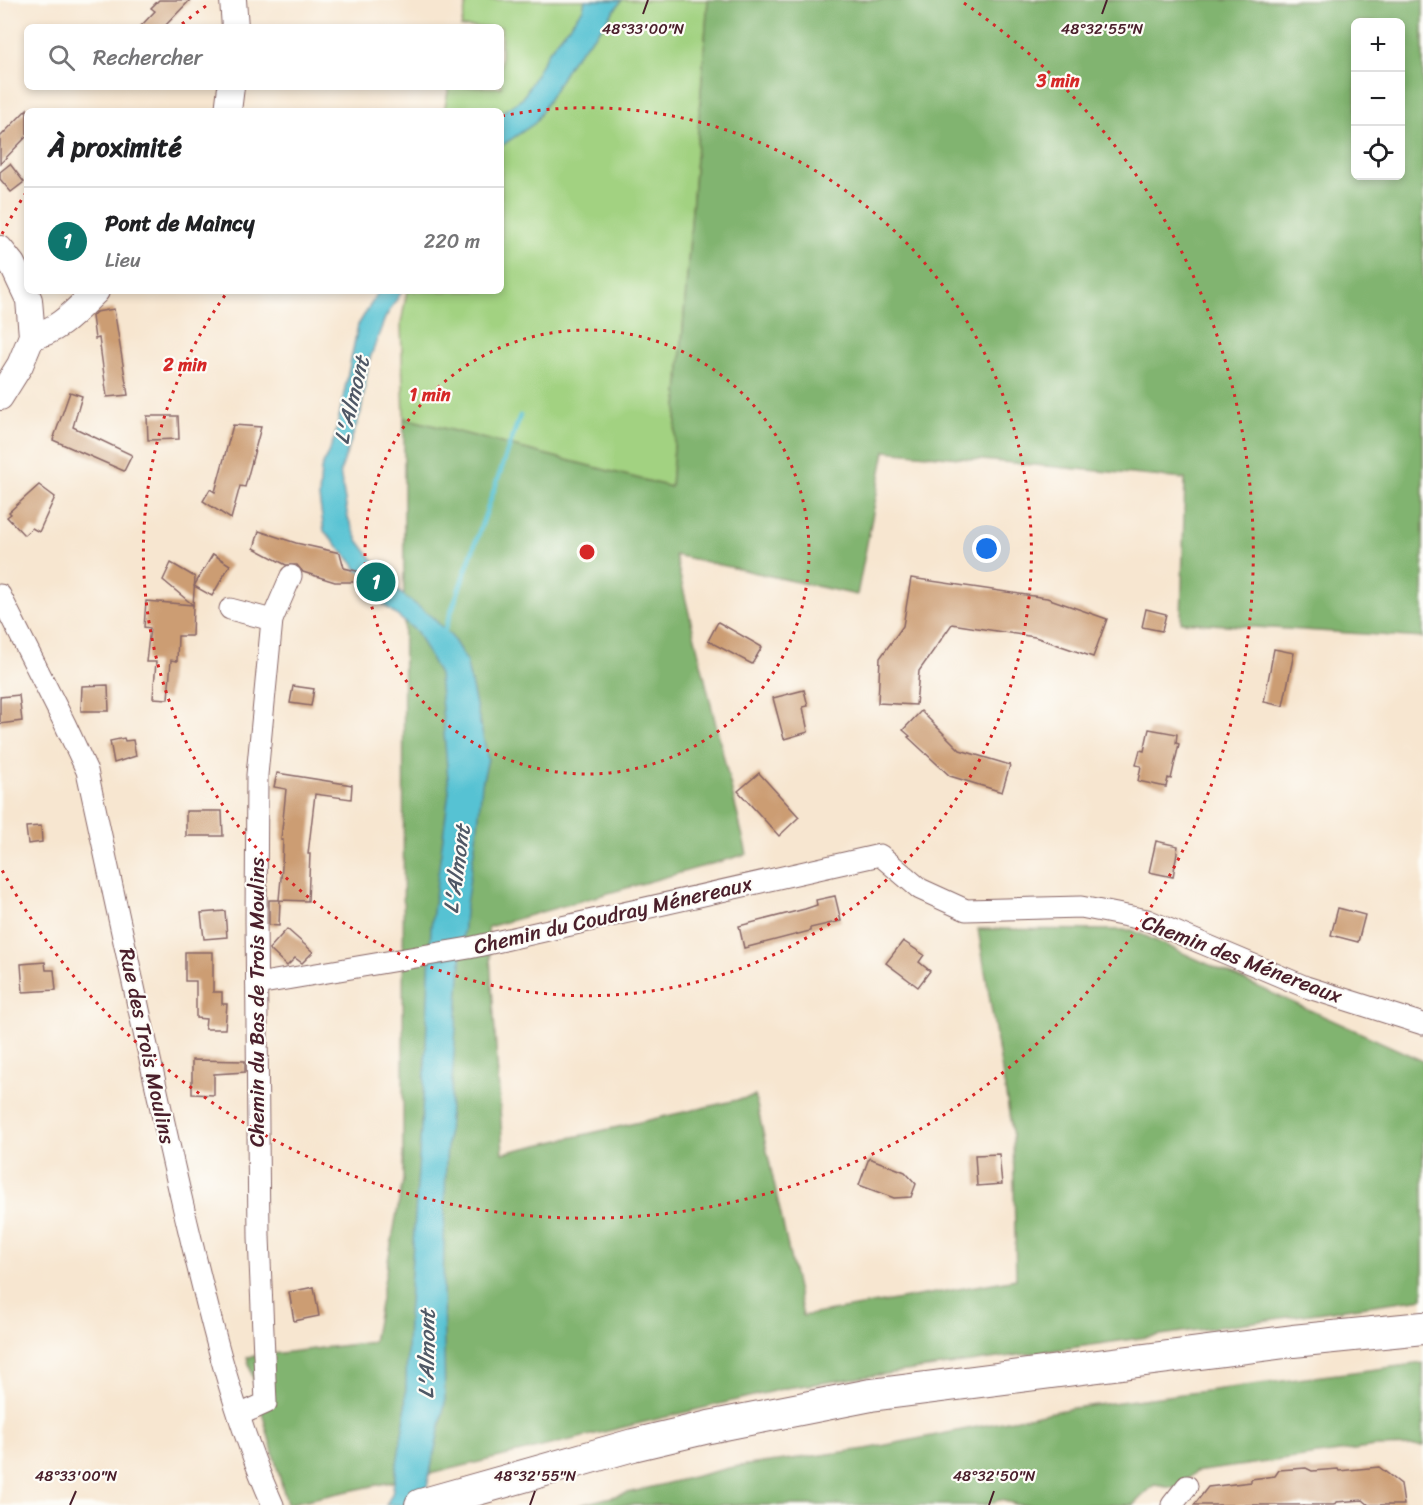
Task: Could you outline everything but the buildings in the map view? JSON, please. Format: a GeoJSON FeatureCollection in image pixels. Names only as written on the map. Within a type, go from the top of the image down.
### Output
{"type":"FeatureCollection","features":[{"type":"Feature","properties":{"kind":"main road"},"geometry":{"type":"LineString","coordinates":[[475,1505],[542,1477],[698,1430],[871,1395],[1293,1341],[1423,1328]]}},
{"type":"Feature","properties":{"kind":"main road"},"geometry":{"type":"LineString","coordinates":[[421,1505],[542,1477],[849,1415],[927,1402],[1091,1380],[1423,1342]]}},
{"type":"Feature","properties":{"kind":"street"},"geometry":{"type":"LineString","coordinates":[[233,0],[235,24]]}},
{"type":"Feature","properties":{"kind":"street"},"geometry":{"type":"LineString","coordinates":[[228,108],[231,90]]}},
{"type":"Feature","properties":{"kind":"street"},"geometry":{"type":"LineString","coordinates":[[0,249],[12,264],[24,289]]}},
{"type":"Feature","properties":{"kind":"street"},"geometry":{"type":"LineString","coordinates":[[0,397],[20,365],[32,336],[29,300],[26,294]]}},
{"type":"Feature","properties":{"kind":"street"},"geometry":{"type":"LineString","coordinates":[[32,336],[42,335],[64,322],[93,294]]}},
{"type":"Feature","properties":{"kind":"street","name":"Chemin du Bas de Trois Moulins"},"geometry":{"type":"LineString","coordinates":[[239,1414],[267,1403],[258,1237],[257,775],[272,620],[291,576]]}},
{"type":"Feature","properties":{"kind":"street","name":"Rue des Trois Moulins"},"geometry":{"type":"LineString","coordinates":[[0,596],[87,771],[174,1167],[217,1348],[273,1505]]}},
{"type":"Feature","properties":{"kind":"street"},"geometry":{"type":"LineString","coordinates":[[230,609],[272,620]]}},
{"type":"Feature","properties":{"kind":"street","name":"Chemin du Coudray Ménereaux"},"geometry":{"type":"LineString","coordinates":[[257,984],[469,948],[880,855],[920,889],[952,903]]}},
{"type":"Feature","properties":{"kind":"street","name":"Chemin des Ménereaux"},"geometry":{"type":"LineString","coordinates":[[952,903],[966,910],[1081,907],[1147,920],[1305,987],[1423,1024]]}},
{"type":"Feature","properties":{"kind":"street"},"geometry":{"type":"LineString","coordinates":[[1172,1505],[1187,1486]]}},
{"type":"Feature","properties":{"kind":"green space"},"geometry":{"type":"Polygon","coordinates":[[[467,0],[708,0],[671,487],[404,418],[401,323],[406,294],[504,294],[504,108],[445,108],[448,90],[504,90],[504,24],[462,24],[467,0]]]}},
{"type":"Feature","properties":{"kind":"green space"},"geometry":{"type":"Polygon","coordinates":[[[708,0],[1423,0],[1423,638],[1181,622],[1185,479],[885,451],[857,595],[675,555],[747,854],[488,927],[503,1153],[755,1096],[803,1316],[1016,1279],[1013,1137],[978,929],[1132,930],[1423,1061],[1423,1298],[786,1388],[434,1473],[287,1504],[247,1357],[373,1342],[403,1180],[404,418],[671,487],[708,0]]]}},
{"type":"Feature","properties":{"kind":"green space"},"geometry":{"type":"Polygon","coordinates":[[[1423,1363],[1423,1446],[1375,1447],[1195,1472],[1179,1489],[1154,1485],[1133,1505],[1020,1505],[1000,1500],[984,1505],[579,1505],[733,1467],[866,1449],[1073,1408],[1423,1363]]]}},
{"type":"Feature","properties":{"kind":"water"},"geometry":{"type":"Polygon","coordinates":[[[585,0],[622,0],[602,27],[572,60],[535,123],[504,144],[504,111],[523,98],[548,52],[583,9],[585,0]]]}},
{"type":"Feature","properties":{"kind":"water","name":"L'Almont"},"geometry":{"type":"Polygon","coordinates":[[[377,294],[400,294],[385,318],[369,361],[361,412],[340,472],[348,518],[358,540],[394,588],[432,617],[452,637],[466,660],[488,759],[482,784],[465,911],[446,1160],[443,1288],[445,1403],[423,1505],[386,1505],[392,1494],[405,1415],[408,1316],[425,1068],[431,927],[449,791],[439,675],[417,632],[373,596],[353,563],[324,531],[319,497],[321,469],[335,437],[358,325],[377,294]]]}},
{"type":"Feature","properties":{"kind":"waterway"},"geometry":{"type":"LineString","coordinates":[[443,635],[520,416]]}},
{"type":"Feature","properties":{"kind":"place","name":"Pont de Maincy"},"geometry":{"type":"Point","coordinates":[376,582]}}]}
